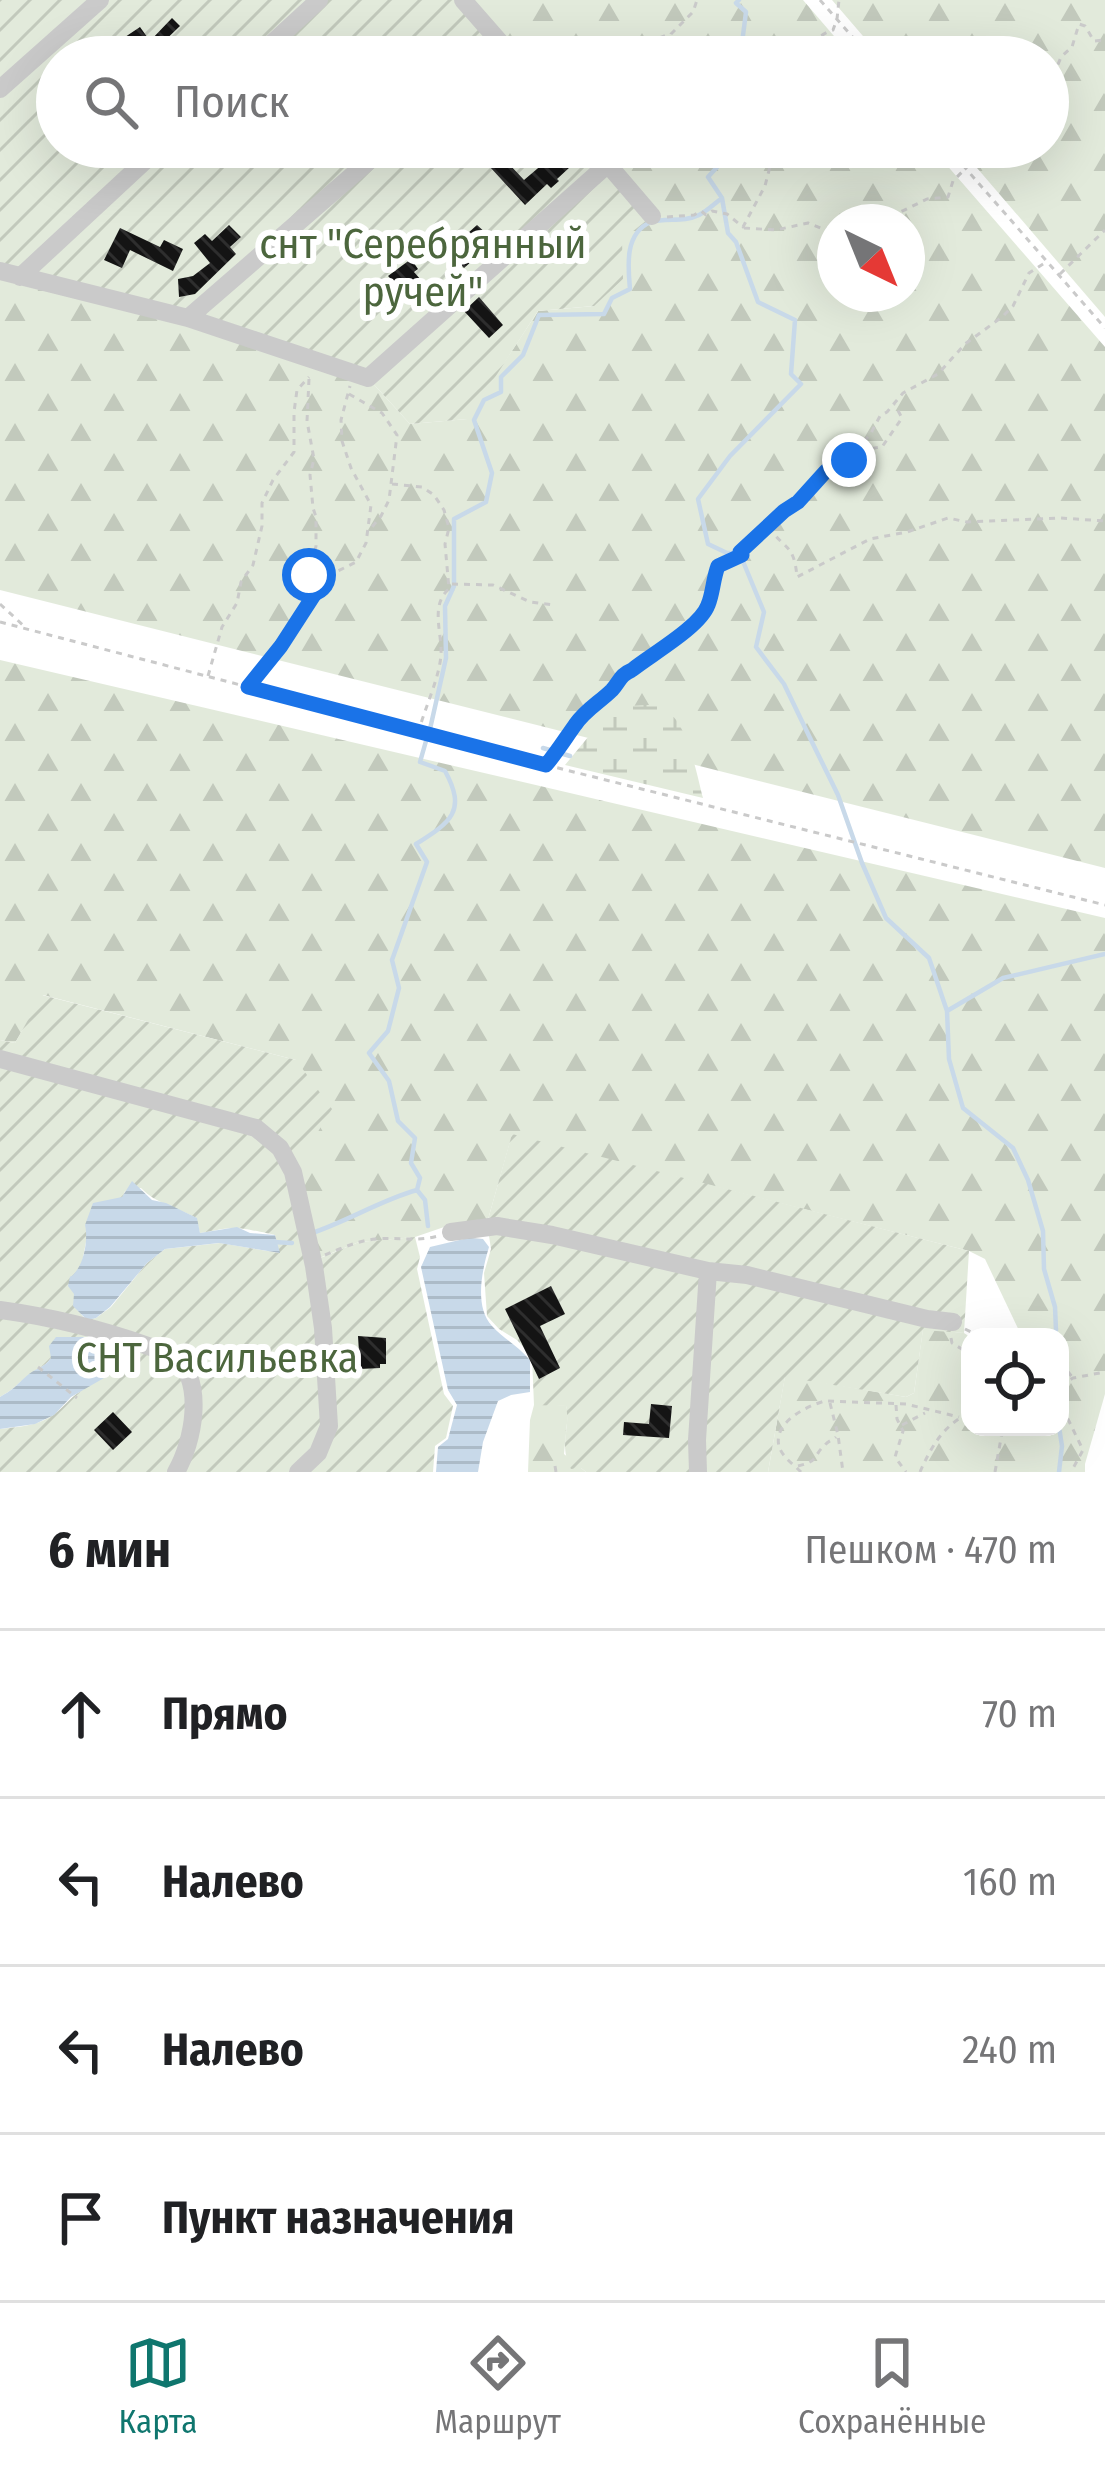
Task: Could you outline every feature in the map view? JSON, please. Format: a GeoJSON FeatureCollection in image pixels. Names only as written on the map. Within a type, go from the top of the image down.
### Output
{"type":"FeatureCollection","features":[{"type":"Feature","properties":{"kind":"street"},"geometry":{"type":"LineString","coordinates":[[60,36],[100,0]]}},
{"type":"Feature","properties":{"kind":"street"},"geometry":{"type":"LineString","coordinates":[[280,36],[319,0]]}},
{"type":"Feature","properties":{"kind":"street"},"geometry":{"type":"LineString","coordinates":[[463,0],[489,36]]}},
{"type":"Feature","properties":{"kind":"street"},"geometry":{"type":"LineString","coordinates":[[0,89],[36,57]]}},
{"type":"Feature","properties":{"kind":"street"},"geometry":{"type":"LineString","coordinates":[[10,274],[135,168]]}},
{"type":"Feature","properties":{"kind":"street"},"geometry":{"type":"LineString","coordinates":[[188,318],[361,168]]}},
{"type":"Feature","properties":{"kind":"street"},"geometry":{"type":"LineString","coordinates":[[10,274],[188,318],[362,376],[603,168]]}},
{"type":"Feature","properties":{"kind":"street"},"geometry":{"type":"LineString","coordinates":[[611,168],[652,216]]}},
{"type":"Feature","properties":{"kind":"street"},"geometry":{"type":"LineString","coordinates":[[1,1065],[256,1128],[280,1148],[293,1172],[326,1356],[329,1426],[318,1453],[298,1472]]}},
{"type":"Feature","properties":{"kind":"street"},"geometry":{"type":"LineString","coordinates":[[452,1232],[497,1226],[552,1235],[948,1322]]}},
{"type":"Feature","properties":{"kind":"street"},"geometry":{"type":"LineString","coordinates":[[698,1472],[707,1271]]}},
{"type":"Feature","properties":{"kind":"street"},"geometry":{"type":"LineString","coordinates":[[0,1310],[49,1317],[172,1354],[190,1380],[194,1410],[187,1454],[176,1472]]}},
{"type":"Feature","properties":{"kind":"path"},"geometry":{"type":"LineString","coordinates":[[665,36],[693,12],[698,0]]}},
{"type":"Feature","properties":{"kind":"path"},"geometry":{"type":"LineString","coordinates":[[820,0],[852,36]]}},
{"type":"Feature","properties":{"kind":"path"},"geometry":{"type":"LineString","coordinates":[[818,36],[833,29],[838,0]]}},
{"type":"Feature","properties":{"kind":"path"},"geometry":{"type":"LineString","coordinates":[[1072,46],[1078,24],[1094,41],[1105,40]]}},
{"type":"Feature","properties":{"kind":"path"},"geometry":{"type":"LineString","coordinates":[[1069,49],[1090,35]]}},
{"type":"Feature","properties":{"kind":"path"},"geometry":{"type":"LineString","coordinates":[[742,227],[771,168]]}},
{"type":"Feature","properties":{"kind":"path"},"geometry":{"type":"LineString","coordinates":[[918,204],[949,196],[953,181],[966,168],[1105,328]]}},
{"type":"Feature","properties":{"kind":"path"},"geometry":{"type":"LineString","coordinates":[[652,216],[712,211],[727,214],[742,227],[776,230],[808,223],[817,227]]}},
{"type":"Feature","properties":{"kind":"path"},"geometry":{"type":"LineString","coordinates":[[1060,274],[1105,230]]}},
{"type":"Feature","properties":{"kind":"path"},"geometry":{"type":"LineString","coordinates":[[546,765],[573,727],[622,675],[702,614],[717,568],[739,557],[826,471],[850,459],[903,393],[938,374],[965,344],[1003,317],[1029,273],[1048,260]]}},
{"type":"Feature","properties":{"kind":"path"},"geometry":{"type":"LineString","coordinates":[[208,676],[222,627],[253,565],[262,503],[294,452],[297,390],[309,376],[316,546],[309,575],[314,595]]}},
{"type":"Feature","properties":{"kind":"path"},"geometry":{"type":"LineString","coordinates":[[362,376],[347,393],[341,420],[351,468],[371,505],[369,531]]}},
{"type":"Feature","properties":{"kind":"path"},"geometry":{"type":"LineString","coordinates":[[248,687],[314,595],[336,572],[356,562],[392,484],[398,435],[382,413],[347,393]]}},
{"type":"Feature","properties":{"kind":"path"},"geometry":{"type":"LineString","coordinates":[[856,450],[882,447],[902,418],[894,404]]}},
{"type":"Feature","properties":{"kind":"path"},"geometry":{"type":"LineString","coordinates":[[392,484],[422,487],[434,495],[449,528],[445,544],[449,585],[437,606],[441,658],[418,732]]}},
{"type":"Feature","properties":{"kind":"path"},"geometry":{"type":"LineString","coordinates":[[768,526],[795,555],[797,577],[870,539],[948,518],[967,522],[1105,521]]}},
{"type":"Feature","properties":{"kind":"path"},"geometry":{"type":"LineString","coordinates":[[449,585],[494,585],[530,602],[554,604]]}},
{"type":"Feature","properties":{"kind":"path"},"geometry":{"type":"LineString","coordinates":[[0,604],[27,629]]}},
{"type":"Feature","properties":{"kind":"path"},"geometry":{"type":"LineString","coordinates":[[0,622],[1105,905]]}},
{"type":"Feature","properties":{"kind":"path"},"geometry":{"type":"LineString","coordinates":[[312,1261],[359,1242],[416,1240],[452,1232]]}},
{"type":"Feature","properties":{"kind":"path"},"geometry":{"type":"LineString","coordinates":[[948,1322],[961,1328]]}},
{"type":"Feature","properties":{"kind":"path"},"geometry":{"type":"LineString","coordinates":[[948,1322],[952,1343],[961,1348]]}},
{"type":"Feature","properties":{"kind":"path"},"geometry":{"type":"LineString","coordinates":[[38,1367],[77,1398]]}},
{"type":"Feature","properties":{"kind":"path"},"geometry":{"type":"LineString","coordinates":[[1069,1380],[1105,1372]]}},
{"type":"Feature","properties":{"kind":"path"},"geometry":{"type":"LineString","coordinates":[[1069,1373],[1073,1378]]}},
{"type":"Feature","properties":{"kind":"path"},"geometry":{"type":"LineString","coordinates":[[830,1401],[843,1472]]}},
{"type":"Feature","properties":{"kind":"path"},"geometry":{"type":"LineString","coordinates":[[801,1472],[778,1446],[781,1429],[815,1403],[896,1403],[959,1418]]}},
{"type":"Feature","properties":{"kind":"path"},"geometry":{"type":"LineString","coordinates":[[896,1403],[902,1435],[895,1457],[906,1472]]}},
{"type":"Feature","properties":{"kind":"path"},"geometry":{"type":"LineString","coordinates":[[900,1426],[929,1411]]}},
{"type":"Feature","properties":{"kind":"path"},"geometry":{"type":"LineString","coordinates":[[920,1472],[943,1430],[959,1418]]}},
{"type":"Feature","properties":{"kind":"path"},"geometry":{"type":"LineString","coordinates":[[1069,1422],[1083,1450],[1071,1472]]}},
{"type":"Feature","properties":{"kind":"path"},"geometry":{"type":"LineString","coordinates":[[796,1466],[818,1457],[823,1446],[838,1435]]}},
{"type":"Feature","properties":{"kind":"path"},"geometry":{"type":"LineString","coordinates":[[995,1472],[1001,1436]]}},
{"type":"Feature","properties":{"kind":"green space","name":"снт \"Серебрянный ручей\""},"geometry":{"type":"Polygon","coordinates":[[[0,0],[463,0],[495,36],[36,36],[36,168],[611,168],[652,216],[622,240],[623,279],[594,306],[538,311],[468,419],[410,424],[368,378],[0,271],[0,0]]]}},
{"type":"Feature","properties":{"kind":"green space"},"geometry":{"type":"Polygon","coordinates":[[[463,0],[803,0],[834,36],[495,36],[463,0]]]}},
{"type":"Feature","properties":{"kind":"green space"},"geometry":{"type":"Polygon","coordinates":[[[832,0],[1105,0],[1105,317],[977,168],[1069,168],[1069,36],[863,36],[832,0]]]}},
{"type":"Feature","properties":{"kind":"green space"},"geometry":{"type":"Polygon","coordinates":[[[593,168],[949,168],[1105,347],[1105,868],[0,590],[0,271],[368,378],[410,424],[467,419],[538,311],[594,306],[593,168]]]}},
{"type":"Feature","properties":{"kind":"green space"},"geometry":{"type":"Polygon","coordinates":[[[0,660],[1105,918],[1105,1394],[1085,1472],[768,1472],[785,1376],[906,1397],[914,1393],[923,1329],[961,1333],[961,1436],[1069,1436],[1069,1328],[1018,1328],[985,1259],[969,1251],[512,1135],[487,1223],[359,1242],[312,1261],[293,1172],[296,1060],[43,995],[15,1043],[0,1040],[0,660]]]}},
{"type":"Feature","properties":{"kind":"green space"},"geometry":{"type":"Polygon","coordinates":[[[629,706],[658,706],[676,720],[689,746],[703,798],[565,765],[608,713],[629,706]]]}},
{"type":"Feature","properties":{"kind":"green space","name":"СНТ Васильевка"},"geometry":{"type":"Polygon","coordinates":[[[42,995],[296,1060],[332,1109],[293,1172],[313,1261],[359,1242],[415,1237],[420,1257],[417,1269],[444,1394],[453,1406],[446,1438],[435,1446],[433,1472],[0,1472],[0,1429],[44,1420],[81,1391],[51,1358],[0,1397],[0,1040],[15,1043],[42,995]],[[141,1188],[125,1191],[88,1231],[74,1306],[86,1320],[111,1307],[147,1263],[165,1249],[220,1243],[279,1253],[275,1235],[236,1228],[200,1233],[196,1218],[141,1188]]]}},
{"type":"Feature","properties":{"kind":"green space"},"geometry":{"type":"Polygon","coordinates":[[[512,1134],[969,1251],[964,1328],[961,1333],[923,1330],[914,1393],[906,1397],[785,1377],[768,1472],[571,1469],[565,1452],[566,1406],[534,1405],[532,1357],[487,1316],[484,1273],[491,1249],[487,1223],[512,1134]]]}},
{"type":"Feature","properties":{"kind":"green space"},"geometry":{"type":"Polygon","coordinates":[[[534,1405],[566,1406],[564,1454],[586,1472],[528,1472],[534,1405]]]}},
{"type":"Feature","properties":{"kind":"water"},"geometry":{"type":"Polygon","coordinates":[[[132,1181],[152,1200],[197,1218],[200,1233],[237,1227],[275,1235],[280,1253],[219,1243],[165,1249],[110,1307],[87,1320],[73,1306],[74,1294],[68,1286],[84,1254],[85,1225],[93,1203],[122,1197],[132,1181]]]}},
{"type":"Feature","properties":{"kind":"water"},"geometry":{"type":"Polygon","coordinates":[[[483,1239],[489,1247],[482,1277],[483,1309],[492,1326],[530,1360],[530,1392],[498,1401],[478,1472],[436,1472],[438,1447],[448,1439],[457,1405],[448,1390],[421,1267],[430,1247],[483,1239]]]}},
{"type":"Feature","properties":{"kind":"water"},"geometry":{"type":"Polygon","coordinates":[[[56,1337],[84,1337],[104,1368],[104,1378],[71,1397],[54,1415],[35,1424],[0,1429],[0,1397],[51,1358],[49,1346],[56,1337]]]}},
{"type":"Feature","properties":{"kind":"building"},"geometry":{"type":"Polygon","coordinates":[[[172,18],[180,26],[170,36],[155,36],[172,18]]]}},
{"type":"Feature","properties":{"kind":"building"},"geometry":{"type":"Polygon","coordinates":[[[491,168],[513,168],[524,180],[538,168],[569,168],[551,188],[547,184],[525,205],[491,168]]]}},
{"type":"Feature","properties":{"kind":"building"},"geometry":{"type":"Polygon","coordinates":[[[229,225],[241,237],[230,247],[236,254],[195,294],[179,297],[178,279],[193,276],[210,263],[194,243],[205,234],[212,241],[229,225]]]}},
{"type":"Feature","properties":{"kind":"building"},"geometry":{"type":"Polygon","coordinates":[[[477,225],[498,244],[464,268],[448,251],[477,225]]]}},
{"type":"Feature","properties":{"kind":"building"},"geometry":{"type":"Polygon","coordinates":[[[120,228],[160,247],[164,240],[183,249],[173,271],[130,250],[122,268],[104,260],[120,228]]]}},
{"type":"Feature","properties":{"kind":"building"},"geometry":{"type":"Polygon","coordinates":[[[411,259],[418,269],[414,272],[428,288],[419,296],[412,288],[386,307],[376,296],[393,281],[388,276],[411,259]]]}},
{"type":"Feature","properties":{"kind":"building"},"geometry":{"type":"Polygon","coordinates":[[[479,297],[503,325],[489,338],[464,311],[479,297]]]}},
{"type":"Feature","properties":{"kind":"building"},"geometry":{"type":"Polygon","coordinates":[[[551,1286],[565,1314],[540,1326],[560,1368],[539,1379],[505,1309],[551,1286]]]}},
{"type":"Feature","properties":{"kind":"building"},"geometry":{"type":"Polygon","coordinates":[[[358,1336],[386,1338],[386,1364],[360,1369],[358,1336]]]}},
{"type":"Feature","properties":{"kind":"building"},"geometry":{"type":"Polygon","coordinates":[[[651,1404],[672,1406],[669,1438],[623,1435],[624,1422],[649,1424],[651,1404]]]}},
{"type":"Feature","properties":{"kind":"building"},"geometry":{"type":"Polygon","coordinates":[[[113,1412],[132,1432],[113,1450],[94,1430],[113,1412]]]}},
{"type":"Feature","properties":{"kind":"waterway"},"geometry":{"type":"LineString","coordinates":[[739,0],[736,3],[746,12],[743,36]]}},
{"type":"Feature","properties":{"kind":"waterway"},"geometry":{"type":"LineString","coordinates":[[716,168],[708,177],[722,198],[728,233],[736,242],[758,302],[795,320],[791,374],[801,384],[730,456],[698,499],[708,544],[742,559],[764,612],[756,647],[784,684],[838,795],[886,918],[929,958],[947,1011],[949,1059],[963,1108],[1013,1148],[1028,1180],[1043,1231],[1044,1269],[1056,1328]]}},
{"type":"Feature","properties":{"kind":"waterway"},"geometry":{"type":"LineString","coordinates":[[430,729],[446,658],[445,606],[454,586],[454,519],[486,502],[492,473],[474,420],[484,400],[501,392],[501,377],[523,355],[539,315],[604,314],[612,298],[630,289],[630,251],[642,227],[693,217],[722,198]]}},
{"type":"Feature","properties":{"kind":"waterway"},"geometry":{"type":"LineString","coordinates":[[426,741],[420,762],[445,771],[455,806],[446,822],[416,844],[427,862],[392,960],[399,988],[388,1031],[369,1053],[389,1081],[398,1121],[415,1138],[411,1163],[420,1178],[417,1190],[425,1200],[428,1226]]}},
{"type":"Feature","properties":{"kind":"waterway"},"geometry":{"type":"LineString","coordinates":[[543,748],[570,756]]}},
{"type":"Feature","properties":{"kind":"waterway"},"geometry":{"type":"LineString","coordinates":[[947,1011],[1003,978],[1105,954]]}},
{"type":"Feature","properties":{"kind":"waterway"},"geometry":{"type":"LineString","coordinates":[[312,1233],[417,1190]]}},
{"type":"Feature","properties":{"kind":"waterway"},"geometry":{"type":"LineString","coordinates":[[273,1242],[292,1243]]}},
{"type":"Feature","properties":{"kind":"waterway"},"geometry":{"type":"LineString","coordinates":[[1059,1472],[1060,1436]]}},
{"type":"Feature","properties":{"kind":"route"},"geometry":{"type":"LineString","coordinates":[[309,575],[314,595],[248,687],[546,765],[573,727],[622,675],[702,614],[718,566],[742,555],[826,471],[849,460]]}}]}
